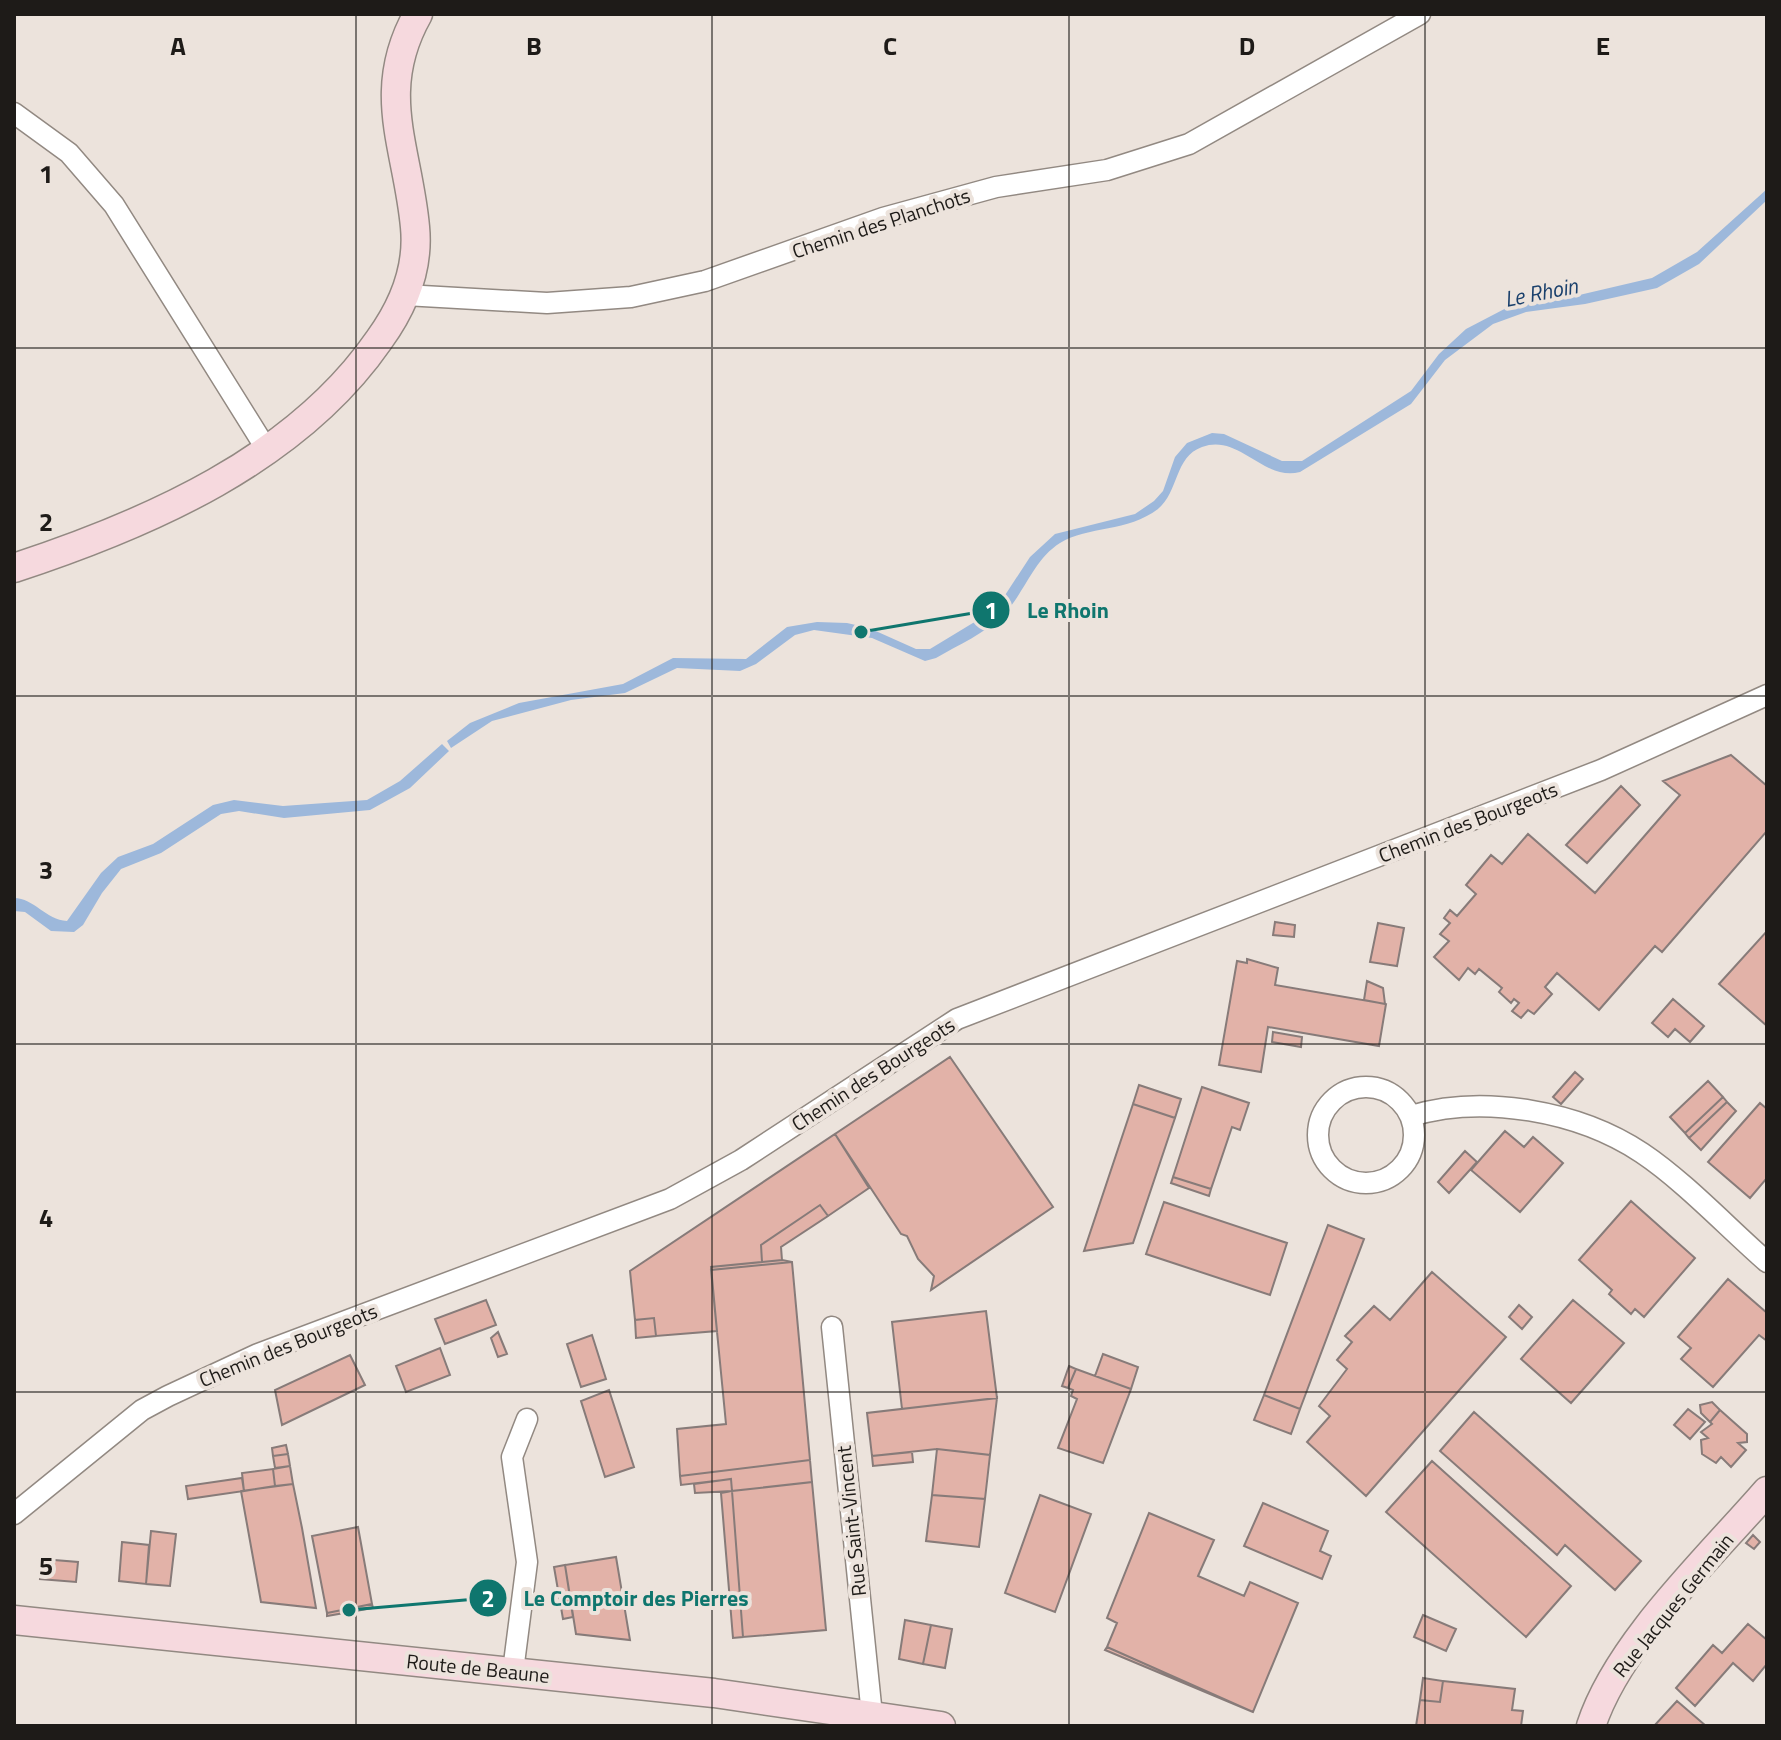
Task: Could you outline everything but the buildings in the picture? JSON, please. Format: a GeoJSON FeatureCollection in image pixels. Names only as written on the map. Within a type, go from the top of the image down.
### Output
{"type":"FeatureCollection","features":[{"type":"Feature","properties":{"kind":"main road"},"geometry":{"type":"LineString","coordinates":[[14,568],[142,518],[267,450],[321,409],[346,383],[389,327],[405,295],[416,249],[415,226],[396,124],[395,82],[404,41],[418,14]]}},
{"type":"Feature","properties":{"kind":"main road","name":"Rue Jacques Germain"},"geometry":{"type":"LineString","coordinates":[[1591,1726],[1600,1700],[1624,1661],[1767,1491]]}},
{"type":"Feature","properties":{"kind":"main road","name":"Route de Beaune"},"geometry":{"type":"LineString","coordinates":[[14,1620],[513,1671],[941,1726]]}},
{"type":"Feature","properties":{"kind":"street","name":"Chemin des Planchots"},"geometry":{"type":"LineString","coordinates":[[405,295],[562,303],[631,297],[705,281],[883,218],[996,187],[1107,170],[1189,144],[1420,14]]}},
{"type":"Feature","properties":{"kind":"street"},"geometry":{"type":"LineString","coordinates":[[14,113],[69,153],[114,205],[267,450]]}},
{"type":"Feature","properties":{"kind":"street","name":"Chemin des Bourgeots"},"geometry":{"type":"LineString","coordinates":[[14,1514],[142,1410],[178,1391],[258,1354],[670,1199],[741,1160],[957,1019],[1601,770],[1767,695]]}},
{"type":"Feature","properties":{"kind":"street"},"geometry":{"type":"LineString","coordinates":[[1365,1086],[1388,1091],[1411,1116],[1412,1151],[1390,1177],[1368,1183],[1345,1178],[1335,1172],[1322,1153],[1319,1142],[1321,1119],[1333,1100],[1353,1088],[1365,1086]]}},
{"type":"Feature","properties":{"kind":"street"},"geometry":{"type":"LineString","coordinates":[[1411,1116],[1454,1107],[1488,1106],[1566,1119],[1606,1133],[1642,1153],[1767,1262]]}},
{"type":"Feature","properties":{"kind":"street","name":"Rue Saint-Vincent"},"geometry":{"type":"LineString","coordinates":[[832,1327],[872,1715]]}},
{"type":"Feature","properties":{"kind":"street"},"geometry":{"type":"LineString","coordinates":[[513,1671],[527,1562],[512,1457],[527,1419]]}},
{"type":"Feature","properties":{"kind":"water"},"geometry":{"type":"Polygon","coordinates":[[[1767,189],[1767,200],[1699,264],[1657,288],[1585,304],[1526,312],[1493,324],[1445,360],[1411,404],[1300,472],[1275,470],[1228,446],[1215,444],[1193,452],[1158,509],[1134,522],[1060,543],[1043,558],[1011,606],[996,621],[936,658],[925,661],[872,638],[814,630],[795,635],[756,664],[740,671],[677,668],[625,693],[571,700],[492,721],[451,748],[447,741],[470,723],[519,703],[623,684],[673,658],[746,659],[787,627],[817,622],[847,623],[869,628],[916,649],[930,649],[996,609],[1030,557],[1055,534],[1135,514],[1154,501],[1163,491],[1175,457],[1187,443],[1212,433],[1224,434],[1282,461],[1302,461],[1411,391],[1439,354],[1466,329],[1514,304],[1575,296],[1652,278],[1697,252],[1767,189]]]}},
{"type":"Feature","properties":{"kind":"water"},"geometry":{"type":"Polygon","coordinates":[[[442,744],[449,751],[410,788],[370,810],[284,818],[239,811],[221,814],[161,853],[121,869],[83,925],[74,932],[51,931],[25,912],[14,911],[14,898],[21,899],[53,917],[67,921],[101,873],[118,857],[153,844],[213,805],[234,800],[283,806],[367,800],[400,781],[442,744]]]}},
{"type":"Feature","properties":{"kind":"place","name":"Le Rhoin"},"geometry":{"type":"Point","coordinates":[861,632]}},
{"type":"Feature","properties":{"kind":"place","name":"Le Comptoir des Pierres"},"geometry":{"type":"Point","coordinates":[349,1610]}}]}
